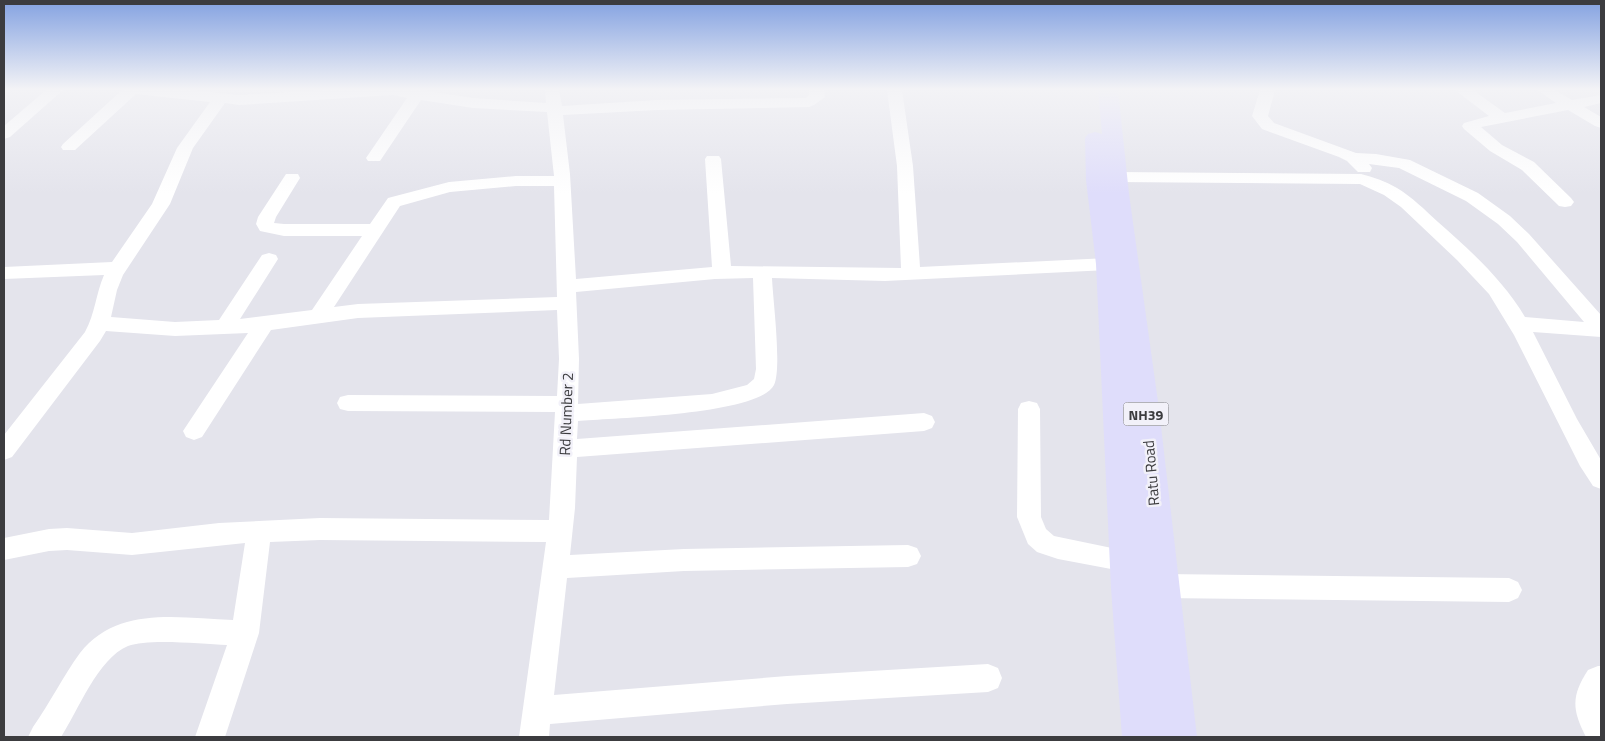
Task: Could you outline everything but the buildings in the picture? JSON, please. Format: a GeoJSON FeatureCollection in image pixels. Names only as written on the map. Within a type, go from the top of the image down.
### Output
{"type":"FeatureCollection","features":[{"type":"Feature","properties":{"kind":"main road","name":"Ratu Road"},"geometry":{"type":"LineString","coordinates":[[1094,125],[1097,180],[1108,264],[1127,561],[1141,737]]}},
{"type":"Feature","properties":{"kind":"main road","name":"Ratu Road"},"geometry":{"type":"LineString","coordinates":[[1111,125],[1145,409],[1178,737]]}},
{"type":"Feature","properties":{"kind":"street"},"geometry":{"type":"LineString","coordinates":[[4,134],[15,125]]}},
{"type":"Feature","properties":{"kind":"street"},"geometry":{"type":"LineString","coordinates":[[69,147],[93,125]]}},
{"type":"Feature","properties":{"kind":"street"},"geometry":{"type":"LineString","coordinates":[[4,451],[64,376],[93,336],[100,323],[107,290],[118,268],[161,204],[185,148],[205,125]]}},
{"type":"Feature","properties":{"kind":"street"},"geometry":{"type":"LineString","coordinates":[[374,158],[397,125]]}},
{"type":"Feature","properties":{"kind":"street","name":"Rd Number 2"},"geometry":{"type":"LineString","coordinates":[[536,724],[560,531],[569,359],[562,181],[556,125]]}},
{"type":"Feature","properties":{"kind":"street"},"geometry":{"type":"LineString","coordinates":[[899,125],[905,166],[911,273]]}},
{"type":"Feature","properties":{"kind":"street"},"geometry":{"type":"LineString","coordinates":[[1267,125],[1353,158],[1361,164],[1374,182]]}},
{"type":"Feature","properties":{"kind":"street"},"geometry":{"type":"LineString","coordinates":[[1473,125],[1470,126],[1496,148],[1528,166],[1565,202]]}},
{"type":"Feature","properties":{"kind":"street"},"geometry":{"type":"LineString","coordinates":[[1353,158],[1376,159],[1404,164],[1472,197],[1504,220],[1523,238],[1601,329]]}},
{"type":"Feature","properties":{"kind":"street"},"geometry":{"type":"LineString","coordinates":[[713,159],[722,273]]}},
{"type":"Feature","properties":{"kind":"street"},"geometry":{"type":"LineString","coordinates":[[1116,177],[1361,179],[1374,182],[1398,195],[1458,249],[1497,292],[1544,370],[1576,441],[1601,479]]}},
{"type":"Feature","properties":{"kind":"street"},"geometry":{"type":"LineString","coordinates":[[292,178],[267,217],[266,227],[284,230],[374,230]]}},
{"type":"Feature","properties":{"kind":"street"},"geometry":{"type":"LineString","coordinates":[[319,316],[394,202],[449,188],[516,181],[562,181]]}},
{"type":"Feature","properties":{"kind":"street"},"geometry":{"type":"LineString","coordinates":[[225,326],[269,258]]}},
{"type":"Feature","properties":{"kind":"street"},"geometry":{"type":"LineString","coordinates":[[100,323],[175,328],[264,324],[358,311],[566,294],[722,273],[762,272],[863,275],[1108,264]]}},
{"type":"Feature","properties":{"kind":"street"},"geometry":{"type":"LineString","coordinates":[[4,273],[118,268]]}},
{"type":"Feature","properties":{"kind":"street"},"geometry":{"type":"LineString","coordinates":[[348,403],[567,409],[712,402],[754,391],[764,383],[767,369],[762,272]]}},
{"type":"Feature","properties":{"kind":"street"},"geometry":{"type":"LineString","coordinates":[[194,431],[264,324]]}},
{"type":"Feature","properties":{"kind":"street"},"geometry":{"type":"LineString","coordinates":[[1518,324],[1601,329]]}},
{"type":"Feature","properties":{"kind":"street"},"geometry":{"type":"LineString","coordinates":[[1029,409],[1029,518],[1037,536],[1046,544],[1058,548],[1127,561]]}},
{"type":"Feature","properties":{"kind":"street"},"geometry":{"type":"LineString","coordinates":[[565,449],[924,422]]}},
{"type":"Feature","properties":{"kind":"street"},"geometry":{"type":"LineString","coordinates":[[4,549],[58,540],[132,544],[219,534],[320,529],[560,531]]}},
{"type":"Feature","properties":{"kind":"street"},"geometry":{"type":"LineString","coordinates":[[210,737],[245,633],[259,532]]}},
{"type":"Feature","properties":{"kind":"street"},"geometry":{"type":"LineString","coordinates":[[555,568],[684,560],[908,556]]}},
{"type":"Feature","properties":{"kind":"street"},"geometry":{"type":"LineString","coordinates":[[1162,586],[1509,590]]}},
{"type":"Feature","properties":{"kind":"street"},"geometry":{"type":"LineString","coordinates":[[43,737],[55,723],[98,654],[111,642],[128,633],[143,630],[245,633]]}},
{"type":"Feature","properties":{"kind":"street"},"geometry":{"type":"LineString","coordinates":[[536,724],[787,690],[988,678]]}},
{"type":"Feature","properties":{"kind":"street"},"geometry":{"type":"LineString","coordinates":[[1601,680],[1598,680],[1590,692],[1588,705],[1594,723],[1601,735]]}}]}
